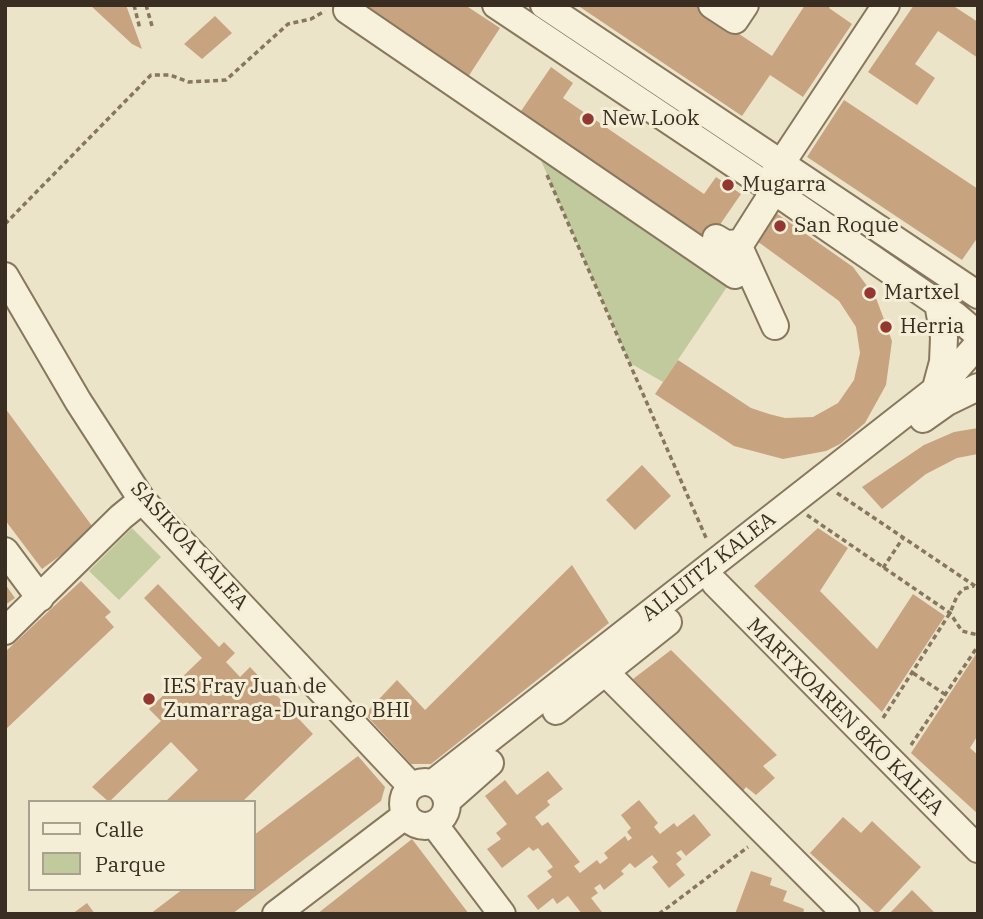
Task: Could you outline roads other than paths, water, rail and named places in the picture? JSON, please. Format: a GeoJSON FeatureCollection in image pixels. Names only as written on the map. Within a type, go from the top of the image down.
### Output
{"type":"FeatureCollection","features":[{"type":"Feature","properties":{"kind":"street"},"geometry":{"type":"LineString","coordinates":[[496,5],[774,181],[978,295]]}},
{"type":"Feature","properties":{"kind":"street"},"geometry":{"type":"LineString","coordinates":[[544,5],[938,303],[978,338]]}},
{"type":"Feature","properties":{"kind":"street"},"geometry":{"type":"LineString","coordinates":[[712,5],[735,20],[745,5]]}},
{"type":"Feature","properties":{"kind":"street"},"geometry":{"type":"LineString","coordinates":[[775,326],[740,249],[729,240],[774,181],[886,5]]}},
{"type":"Feature","properties":{"kind":"street"},"geometry":{"type":"LineString","coordinates":[[349,6],[346,10],[735,275]]}},
{"type":"Feature","properties":{"kind":"street","name":"SASIKOA KALEA"},"geometry":{"type":"LineString","coordinates":[[5,277],[78,401],[142,500],[430,790]]}},
{"type":"Feature","properties":{"kind":"street"},"geometry":{"type":"LineString","coordinates":[[936,388],[943,362],[944,337],[938,303]]}},
{"type":"Feature","properties":{"kind":"street","name":"ALLUITZ KALEA"},"geometry":{"type":"LineString","coordinates":[[430,790],[957,371],[978,338]]}},
{"type":"Feature","properties":{"kind":"street","name":"ALLUITZ KALEA"},"geometry":{"type":"LineString","coordinates":[[430,790],[465,783],[833,490],[947,402],[978,387]]}},
{"type":"Feature","properties":{"kind":"street"},"geometry":{"type":"LineString","coordinates":[[5,631],[121,517],[142,500]]}},
{"type":"Feature","properties":{"kind":"street"},"geometry":{"type":"LineString","coordinates":[[5,551],[40,598]]}},
{"type":"Feature","properties":{"kind":"street","name":"MARTXOAREN 8KO KALEA"},"geometry":{"type":"LineString","coordinates":[[715,583],[978,849]]}},
{"type":"Feature","properties":{"kind":"street"},"geometry":{"type":"LineString","coordinates":[[606,673],[846,914]]}},
{"type":"Feature","properties":{"kind":"street"},"geometry":{"type":"LineString","coordinates":[[430,790],[444,815],[434,824],[415,824],[406,815],[404,797],[430,790]]}},
{"type":"Feature","properties":{"kind":"street"},"geometry":{"type":"LineString","coordinates":[[276,914],[406,815]]}},
{"type":"Feature","properties":{"kind":"street"},"geometry":{"type":"LineString","coordinates":[[434,824],[502,914]]}},
{"type":"Feature","properties":{"kind":"place","name":"New Look"},"geometry":{"type":"Point","coordinates":[588,119]}},
{"type":"Feature","properties":{"kind":"place","name":"Mugarra"},"geometry":{"type":"Point","coordinates":[728,185]}},
{"type":"Feature","properties":{"kind":"place","name":"San Roque"},"geometry":{"type":"Point","coordinates":[780,226]}},
{"type":"Feature","properties":{"kind":"place","name":"Martxel"},"geometry":{"type":"Point","coordinates":[870,293]}},
{"type":"Feature","properties":{"kind":"place","name":"Herria"},"geometry":{"type":"Point","coordinates":[886,327]}},
{"type":"Feature","properties":{"kind":"place","name":"IES Fray Juan de Zumarraga-Durango BHI"},"geometry":{"type":"Point","coordinates":[149,699]}}]}
